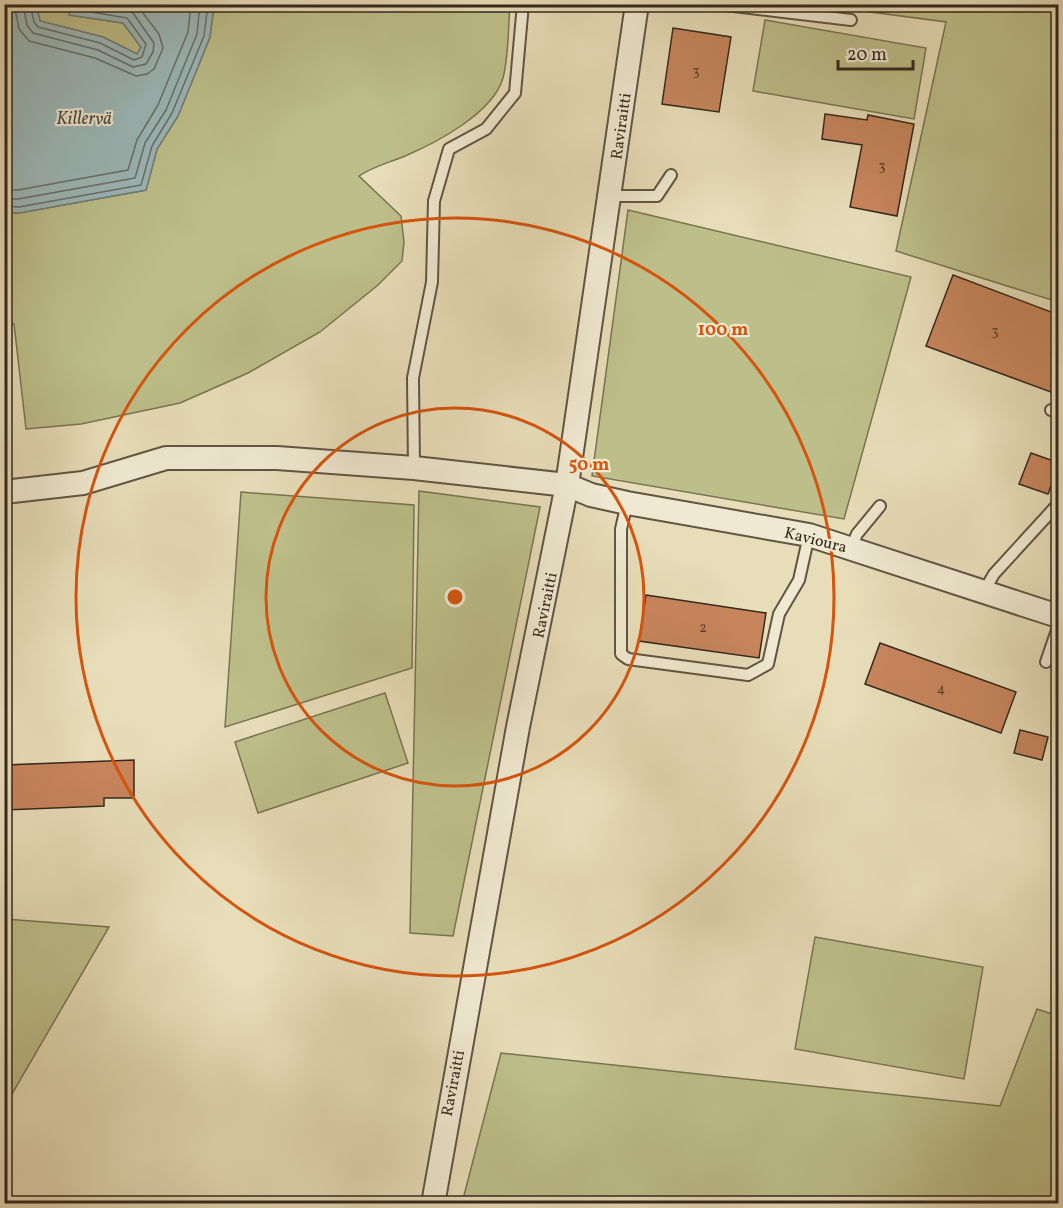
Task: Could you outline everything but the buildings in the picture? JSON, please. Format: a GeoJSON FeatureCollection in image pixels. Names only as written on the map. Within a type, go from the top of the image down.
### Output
{"type":"FeatureCollection","features":[{"type":"Feature","properties":{"kind":"street","name":"Raviraitti"},"geometry":{"type":"LineString","coordinates":[[432,1203],[518,727],[567,485],[637,4]]}},
{"type":"Feature","properties":{"kind":"street","name":"Kavioura"},"geometry":{"type":"LineString","coordinates":[[4,492],[83,483],[166,458],[278,458],[414,468],[567,485],[591,495],[627,503],[809,535],[1059,616]]}},
{"type":"Feature","properties":{"kind":"lane"},"geometry":{"type":"LineString","coordinates":[[414,468],[412,378],[432,282],[434,201],[450,149],[486,129],[515,93],[523,4]]}},
{"type":"Feature","properties":{"kind":"lane"},"geometry":{"type":"LineString","coordinates":[[717,4],[850,20]]}},
{"type":"Feature","properties":{"kind":"lane"},"geometry":{"type":"LineString","coordinates":[[609,196],[657,196],[671,175]]}},
{"type":"Feature","properties":{"kind":"lane"},"geometry":{"type":"LineString","coordinates":[[627,503],[621,529],[621,654],[628,658],[748,675],[768,664],[778,614],[799,580],[809,535]]}},
{"type":"Feature","properties":{"kind":"lane"},"geometry":{"type":"LineString","coordinates":[[983,593],[994,574],[1059,504]]}},
{"type":"Feature","properties":{"kind":"lane"},"geometry":{"type":"LineString","coordinates":[[851,548],[857,534],[880,506]]}},
{"type":"Feature","properties":{"kind":"lane"},"geometry":{"type":"LineString","coordinates":[[1046,662],[1059,627]]}},
{"type":"Feature","properties":{"kind":"green space"},"geometry":{"type":"Polygon","coordinates":[[[36,5],[71,5],[70,15],[123,23],[141,47],[137,54],[103,37],[40,21],[36,5]]]}},
{"type":"Feature","properties":{"kind":"green space"},"geometry":{"type":"Polygon","coordinates":[[[214,5],[510,5],[503,78],[488,103],[462,125],[418,150],[359,176],[401,216],[404,242],[402,261],[378,285],[320,332],[248,373],[180,403],[81,424],[26,429],[14,324],[5,324],[4,212],[19,213],[146,190],[157,149],[178,116],[210,37],[214,5]]]}},
{"type":"Feature","properties":{"kind":"green space"},"geometry":{"type":"Polygon","coordinates":[[[817,5],[1058,5],[1058,302],[896,251],[946,22],[817,5]]]}},
{"type":"Feature","properties":{"kind":"green space"},"geometry":{"type":"Polygon","coordinates":[[[765,20],[926,48],[914,119],[753,91],[765,20]]]}},
{"type":"Feature","properties":{"kind":"green space"},"geometry":{"type":"Polygon","coordinates":[[[628,210],[911,277],[844,519],[592,476],[628,210]]]}},
{"type":"Feature","properties":{"kind":"green space"},"geometry":{"type":"Polygon","coordinates":[[[419,491],[540,507],[453,936],[410,933],[419,491]]]}},
{"type":"Feature","properties":{"kind":"green space"},"geometry":{"type":"Polygon","coordinates":[[[241,492],[414,505],[412,668],[225,727],[241,492]]]}},
{"type":"Feature","properties":{"kind":"green space"},"geometry":{"type":"Polygon","coordinates":[[[385,693],[408,763],[258,813],[235,742],[385,693]]]}},
{"type":"Feature","properties":{"kind":"green space"},"geometry":{"type":"Polygon","coordinates":[[[4,919],[109,927],[5,1106],[4,919]]]}},
{"type":"Feature","properties":{"kind":"green space"},"geometry":{"type":"Polygon","coordinates":[[[815,937],[983,967],[964,1079],[795,1049],[815,937]]]}},
{"type":"Feature","properties":{"kind":"green space"},"geometry":{"type":"Polygon","coordinates":[[[1037,1009],[1058,1016],[1058,1203],[462,1203],[501,1053],[1000,1106],[1037,1009]]]}},
{"type":"Feature","properties":{"kind":"water","name":"Killervä"},"geometry":{"type":"Polygon","coordinates":[[[4,5],[36,5],[40,21],[103,37],[137,54],[141,47],[123,23],[69,15],[71,5],[214,5],[210,37],[178,116],[157,149],[146,190],[19,213],[5,212],[4,5]]]}}]}
